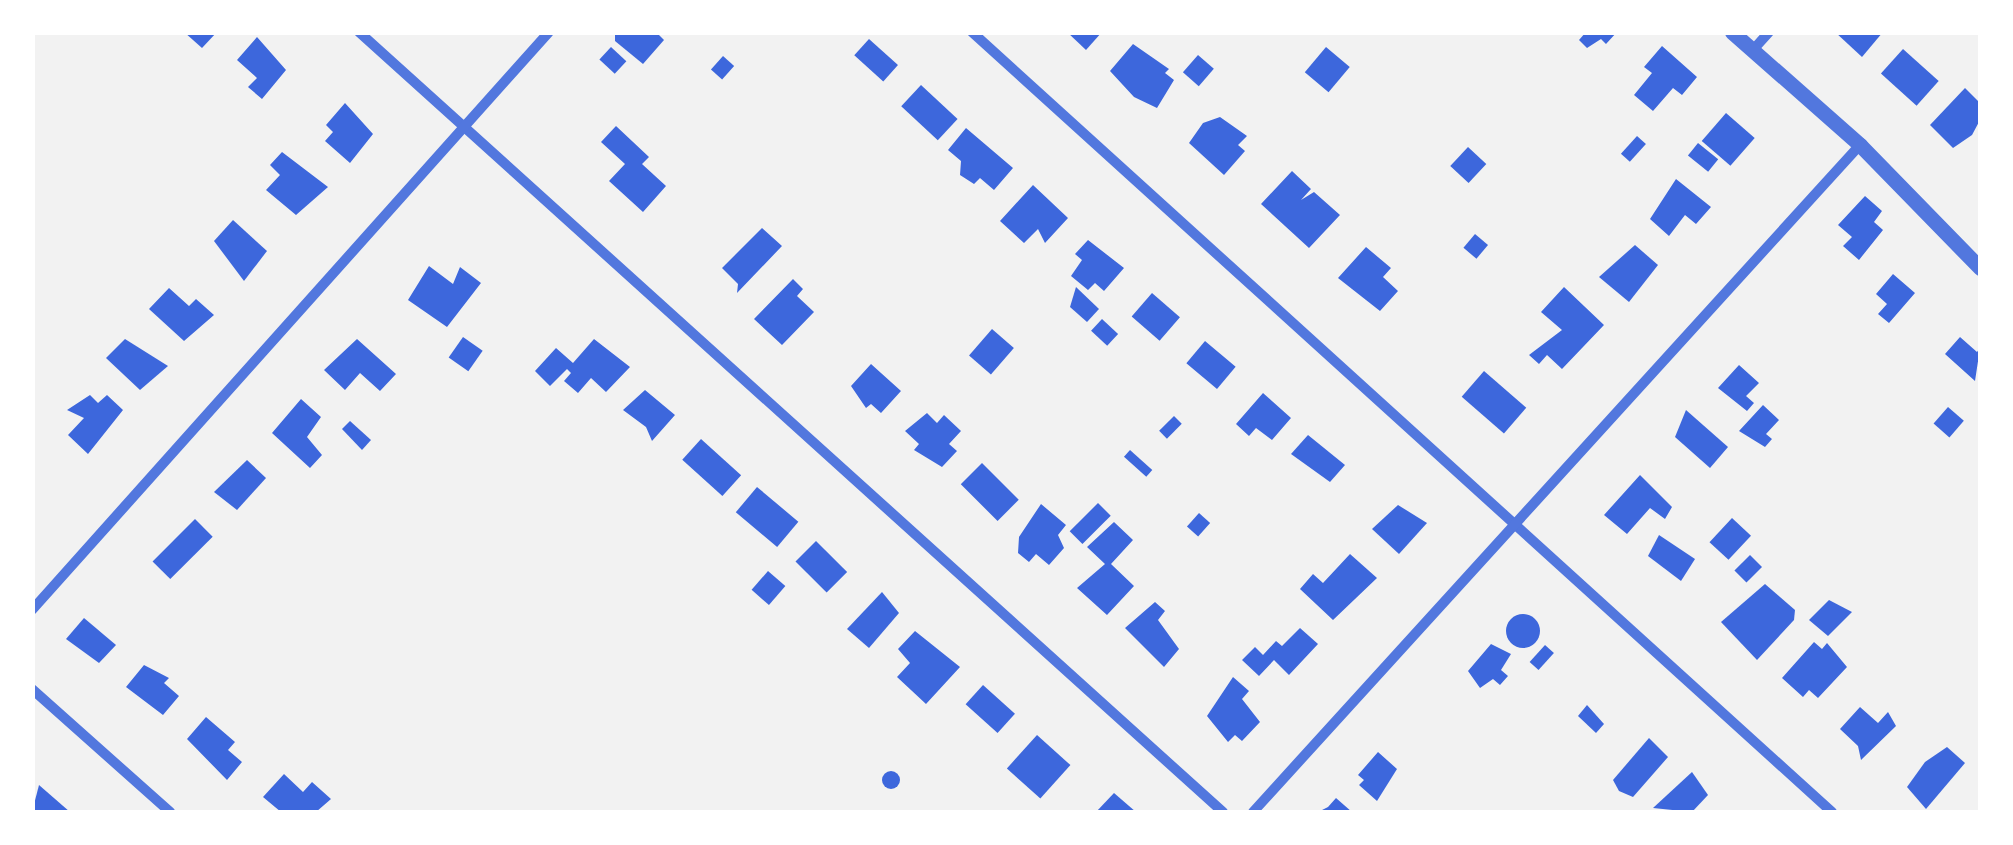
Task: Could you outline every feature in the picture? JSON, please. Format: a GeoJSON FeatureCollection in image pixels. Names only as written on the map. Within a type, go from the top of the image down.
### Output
{"type":"FeatureCollection","features":[{"type":"Feature","properties":{"kind":"street"},"geometry":{"type":"LineString","coordinates":[[359,32],[1223,812]]}},
{"type":"Feature","properties":{"kind":"street"},"geometry":{"type":"LineString","coordinates":[[32,610],[549,32]]}},
{"type":"Feature","properties":{"kind":"street"},"geometry":{"type":"LineString","coordinates":[[972,32],[1832,812]]}},
{"type":"Feature","properties":{"kind":"street"},"geometry":{"type":"LineString","coordinates":[[1732,32],[1860,144],[1980,268]]}},
{"type":"Feature","properties":{"kind":"street"},"geometry":{"type":"LineString","coordinates":[[1752,52],[1769,32]]}},
{"type":"Feature","properties":{"kind":"street"},"geometry":{"type":"LineString","coordinates":[[1254,812],[1860,144]]}},
{"type":"Feature","properties":{"kind":"street"},"geometry":{"type":"LineString","coordinates":[[32,689],[170,812]]}},
{"type":"Feature","properties":{"kind":"building"},"geometry":{"type":"Polygon","coordinates":[[[184,32],[217,32],[202,48],[184,32]]]}},
{"type":"Feature","properties":{"kind":"building"},"geometry":{"type":"Polygon","coordinates":[[[615,32],[656,32],[664,40],[643,64],[615,41],[615,32]]]}},
{"type":"Feature","properties":{"kind":"building"},"geometry":{"type":"Polygon","coordinates":[[[1067,32],[1102,32],[1086,50],[1067,32]]]}},
{"type":"Feature","properties":{"kind":"building"},"geometry":{"type":"Polygon","coordinates":[[[1586,32],[1617,32],[1606,44],[1601,39],[1587,48],[1579,40],[1586,32]]]}},
{"type":"Feature","properties":{"kind":"building"},"geometry":{"type":"Polygon","coordinates":[[[1835,32],[1883,32],[1862,57],[1835,32]]]}},
{"type":"Feature","properties":{"kind":"building"},"geometry":{"type":"Polygon","coordinates":[[[257,37],[286,70],[262,99],[248,87],[257,78],[237,60],[257,37]]]}},
{"type":"Feature","properties":{"kind":"building"},"geometry":{"type":"Polygon","coordinates":[[[869,39],[898,65],[883,81],[854,55],[869,39]]]}},
{"type":"Feature","properties":{"kind":"building"},"geometry":{"type":"Polygon","coordinates":[[[1133,44],[1169,69],[1165,73],[1174,80],[1157,108],[1134,97],[1110,71],[1133,44]]]}},
{"type":"Feature","properties":{"kind":"building"},"geometry":{"type":"Polygon","coordinates":[[[1662,46],[1697,77],[1682,95],[1673,88],[1653,111],[1634,95],[1652,73],[1644,67],[1662,46]]]}},
{"type":"Feature","properties":{"kind":"building"},"geometry":{"type":"Polygon","coordinates":[[[611,47],[626,61],[615,74],[599,59],[611,47]]]}},
{"type":"Feature","properties":{"kind":"building"},"geometry":{"type":"Polygon","coordinates":[[[1326,47],[1350,67],[1329,92],[1305,72],[1326,47]]]}},
{"type":"Feature","properties":{"kind":"building"},"geometry":{"type":"Polygon","coordinates":[[[1903,49],[1939,81],[1917,106],[1881,74],[1903,49]]]}},
{"type":"Feature","properties":{"kind":"building"},"geometry":{"type":"Polygon","coordinates":[[[1198,55],[1214,69],[1199,86],[1183,72],[1198,55]]]}},
{"type":"Feature","properties":{"kind":"building"},"geometry":{"type":"Polygon","coordinates":[[[723,56],[734,66],[722,79],[711,69],[723,56]]]}},
{"type":"Feature","properties":{"kind":"building"},"geometry":{"type":"Polygon","coordinates":[[[921,85],[958,119],[938,140],[901,106],[921,85]]]}},
{"type":"Feature","properties":{"kind":"building"},"geometry":{"type":"Polygon","coordinates":[[[1965,88],[1980,103],[1980,120],[1972,135],[1953,148],[1930,125],[1965,88]]]}},
{"type":"Feature","properties":{"kind":"building"},"geometry":{"type":"Polygon","coordinates":[[[345,103],[373,134],[350,163],[325,141],[333,132],[326,125],[345,103]]]}},
{"type":"Feature","properties":{"kind":"building"},"geometry":{"type":"Polygon","coordinates":[[[1726,113],[1755,138],[1730,166],[1702,141],[1726,113]]]}},
{"type":"Feature","properties":{"kind":"building"},"geometry":{"type":"Polygon","coordinates":[[[1220,117],[1247,136],[1238,145],[1245,151],[1224,175],[1189,143],[1203,123],[1220,117]]]}},
{"type":"Feature","properties":{"kind":"building"},"geometry":{"type":"Polygon","coordinates":[[[616,126],[649,157],[642,164],[666,186],[643,212],[609,181],[625,164],[601,142],[616,126]]]}},
{"type":"Feature","properties":{"kind":"building"},"geometry":{"type":"Polygon","coordinates":[[[966,128],[1013,168],[994,190],[980,178],[974,184],[960,175],[961,161],[948,150],[966,128]]]}},
{"type":"Feature","properties":{"kind":"building"},"geometry":{"type":"Polygon","coordinates":[[[1637,136],[1646,144],[1630,162],[1621,154],[1637,136]]]}},
{"type":"Feature","properties":{"kind":"building"},"geometry":{"type":"Polygon","coordinates":[[[1698,143],[1718,159],[1708,172],[1688,155],[1698,143]]]}},
{"type":"Feature","properties":{"kind":"building"},"geometry":{"type":"Polygon","coordinates":[[[1468,147],[1486,164],[1469,183],[1450,166],[1468,147]]]}},
{"type":"Feature","properties":{"kind":"building"},"geometry":{"type":"Polygon","coordinates":[[[282,152],[328,187],[296,215],[266,190],[280,175],[270,165],[282,152]]]}},
{"type":"Feature","properties":{"kind":"building"},"geometry":{"type":"Polygon","coordinates":[[[1292,171],[1311,189],[1301,200],[1314,192],[1340,215],[1309,248],[1261,204],[1292,171]]]}},
{"type":"Feature","properties":{"kind":"building"},"geometry":{"type":"Polygon","coordinates":[[[1676,179],[1711,207],[1696,224],[1685,215],[1669,236],[1650,219],[1676,179]]]}},
{"type":"Feature","properties":{"kind":"building"},"geometry":{"type":"Polygon","coordinates":[[[1033,185],[1068,218],[1045,243],[1038,229],[1024,243],[1000,221],[1033,185]]]}},
{"type":"Feature","properties":{"kind":"building"},"geometry":{"type":"Polygon","coordinates":[[[1865,196],[1882,211],[1874,222],[1883,230],[1859,260],[1843,246],[1852,237],[1838,225],[1865,196]]]}},
{"type":"Feature","properties":{"kind":"building"},"geometry":{"type":"Polygon","coordinates":[[[233,220],[267,251],[244,281],[214,241],[233,220]]]}},
{"type":"Feature","properties":{"kind":"building"},"geometry":{"type":"Polygon","coordinates":[[[762,228],[782,246],[737,293],[738,284],[722,268],[762,228]]]}},
{"type":"Feature","properties":{"kind":"building"},"geometry":{"type":"Polygon","coordinates":[[[1475,234],[1488,245],[1476,259],[1463,248],[1475,234]]]}},
{"type":"Feature","properties":{"kind":"building"},"geometry":{"type":"Polygon","coordinates":[[[1088,240],[1124,268],[1104,291],[1095,283],[1088,290],[1071,276],[1082,260],[1075,254],[1088,240]]]}},
{"type":"Feature","properties":{"kind":"building"},"geometry":{"type":"Polygon","coordinates":[[[1635,245],[1658,265],[1629,302],[1599,277],[1635,245]]]}},
{"type":"Feature","properties":{"kind":"building"},"geometry":{"type":"Polygon","coordinates":[[[1366,247],[1391,268],[1383,277],[1398,291],[1380,311],[1338,278],[1366,247]]]}},
{"type":"Feature","properties":{"kind":"building"},"geometry":{"type":"Polygon","coordinates":[[[429,266],[453,284],[460,267],[481,283],[447,327],[408,300],[429,266]]]}},
{"type":"Feature","properties":{"kind":"building"},"geometry":{"type":"Polygon","coordinates":[[[1893,274],[1915,293],[1889,323],[1878,314],[1887,304],[1876,294],[1893,274]]]}},
{"type":"Feature","properties":{"kind":"building"},"geometry":{"type":"Polygon","coordinates":[[[793,279],[803,289],[797,296],[814,312],[782,345],[754,319],[793,279]]]}},
{"type":"Feature","properties":{"kind":"building"},"geometry":{"type":"Polygon","coordinates":[[[1076,287],[1099,309],[1087,322],[1070,307],[1076,287]]]}},
{"type":"Feature","properties":{"kind":"building"},"geometry":{"type":"Polygon","coordinates":[[[1564,287],[1604,325],[1562,369],[1547,355],[1539,364],[1529,355],[1562,330],[1541,312],[1564,287]]]}},
{"type":"Feature","properties":{"kind":"building"},"geometry":{"type":"Polygon","coordinates":[[[169,288],[189,306],[196,299],[214,315],[184,341],[149,309],[169,288]]]}},
{"type":"Feature","properties":{"kind":"building"},"geometry":{"type":"Polygon","coordinates":[[[1152,293],[1180,317],[1160,341],[1132,316],[1152,293]]]}},
{"type":"Feature","properties":{"kind":"building"},"geometry":{"type":"Polygon","coordinates":[[[1102,319],[1118,334],[1107,346],[1091,331],[1102,319]]]}},
{"type":"Feature","properties":{"kind":"building"},"geometry":{"type":"Polygon","coordinates":[[[992,329],[1014,348],[991,374],[969,355],[992,329]]]}},
{"type":"Feature","properties":{"kind":"building"},"geometry":{"type":"Polygon","coordinates":[[[463,337],[483,351],[468,371],[449,357],[463,337]]]}},
{"type":"Feature","properties":{"kind":"building"},"geometry":{"type":"Polygon","coordinates":[[[1960,337],[1977,352],[1980,348],[1975,381],[1945,354],[1960,337]]]}},
{"type":"Feature","properties":{"kind":"building"},"geometry":{"type":"Polygon","coordinates":[[[125,339],[168,366],[140,390],[106,358],[125,339]]]}},
{"type":"Feature","properties":{"kind":"building"},"geometry":{"type":"Polygon","coordinates":[[[357,339],[396,374],[380,391],[360,373],[345,390],[324,370],[357,339]]]}},
{"type":"Feature","properties":{"kind":"building"},"geometry":{"type":"Polygon","coordinates":[[[594,339],[630,367],[606,392],[591,378],[578,393],[564,381],[571,373],[567,369],[550,386],[535,371],[556,348],[573,363],[594,339]]]}},
{"type":"Feature","properties":{"kind":"building"},"geometry":{"type":"Polygon","coordinates":[[[1205,341],[1236,367],[1217,389],[1186,363],[1205,341]]]}},
{"type":"Feature","properties":{"kind":"building"},"geometry":{"type":"Polygon","coordinates":[[[871,364],[901,391],[881,413],[871,404],[866,408],[851,386],[871,364]]]}},
{"type":"Feature","properties":{"kind":"building"},"geometry":{"type":"Polygon","coordinates":[[[1739,365],[1759,383],[1746,396],[1754,403],[1747,411],[1718,388],[1739,365]]]}},
{"type":"Feature","properties":{"kind":"building"},"geometry":{"type":"Polygon","coordinates":[[[1484,371],[1526,408],[1504,433],[1462,397],[1484,371]]]}},
{"type":"Feature","properties":{"kind":"building"},"geometry":{"type":"Polygon","coordinates":[[[645,390],[675,415],[652,441],[646,427],[623,410],[645,390]]]}},
{"type":"Feature","properties":{"kind":"building"},"geometry":{"type":"Polygon","coordinates":[[[1263,393],[1291,418],[1272,440],[1256,428],[1249,436],[1236,424],[1263,393]]]}},
{"type":"Feature","properties":{"kind":"building"},"geometry":{"type":"Polygon","coordinates":[[[90,395],[98,403],[107,395],[123,410],[88,454],[68,435],[84,418],[67,410],[90,395]]]}},
{"type":"Feature","properties":{"kind":"building"},"geometry":{"type":"Polygon","coordinates":[[[301,399],[321,417],[307,437],[322,455],[310,468],[272,433],[301,399]]]}},
{"type":"Feature","properties":{"kind":"building"},"geometry":{"type":"Polygon","coordinates":[[[1763,405],[1779,420],[1766,434],[1772,439],[1765,447],[1739,431],[1763,405]]]}},
{"type":"Feature","properties":{"kind":"building"},"geometry":{"type":"Polygon","coordinates":[[[1948,407],[1964,421],[1949,437],[1934,424],[1948,407]]]}},
{"type":"Feature","properties":{"kind":"building"},"geometry":{"type":"Polygon","coordinates":[[[1686,410],[1728,447],[1710,468],[1675,437],[1686,410]]]}},
{"type":"Feature","properties":{"kind":"building"},"geometry":{"type":"Polygon","coordinates":[[[927,413],[937,423],[944,415],[961,431],[949,444],[957,451],[942,467],[914,450],[919,444],[905,431],[927,413]]]}},
{"type":"Feature","properties":{"kind":"building"},"geometry":{"type":"Polygon","coordinates":[[[1174,416],[1182,424],[1167,439],[1159,431],[1174,416]]]}},
{"type":"Feature","properties":{"kind":"building"},"geometry":{"type":"Polygon","coordinates":[[[350,421],[371,440],[362,450],[342,429],[350,421]]]}},
{"type":"Feature","properties":{"kind":"building"},"geometry":{"type":"Polygon","coordinates":[[[1308,435],[1345,465],[1330,482],[1291,454],[1308,435]]]}},
{"type":"Feature","properties":{"kind":"building"},"geometry":{"type":"Polygon","coordinates":[[[701,439],[741,475],[722,496],[682,460],[701,439]]]}},
{"type":"Feature","properties":{"kind":"building"},"geometry":{"type":"Polygon","coordinates":[[[1130,450],[1152,470],[1146,477],[1124,457],[1130,450]]]}},
{"type":"Feature","properties":{"kind":"building"},"geometry":{"type":"Polygon","coordinates":[[[247,460],[266,478],[237,510],[214,492],[247,460]]]}},
{"type":"Feature","properties":{"kind":"building"},"geometry":{"type":"Polygon","coordinates":[[[982,463],[1019,500],[998,521],[961,484],[982,463]]]}},
{"type":"Feature","properties":{"kind":"building"},"geometry":{"type":"Polygon","coordinates":[[[1640,475],[1672,507],[1665,519],[1650,508],[1627,534],[1604,515],[1640,475]]]}},
{"type":"Feature","properties":{"kind":"building"},"geometry":{"type":"Polygon","coordinates":[[[757,487],[798,522],[777,547],[736,512],[757,487]]]}},
{"type":"Feature","properties":{"kind":"building"},"geometry":{"type":"Polygon","coordinates":[[[1098,503],[1111,516],[1082,544],[1070,531],[1098,503]]]}},
{"type":"Feature","properties":{"kind":"building"},"geometry":{"type":"Polygon","coordinates":[[[1041,504],[1066,525],[1058,535],[1064,548],[1049,565],[1036,554],[1029,562],[1018,553],[1019,537],[1041,504]]]}},
{"type":"Feature","properties":{"kind":"building"},"geometry":{"type":"Polygon","coordinates":[[[1398,505],[1427,523],[1399,554],[1372,529],[1398,505]]]}},
{"type":"Feature","properties":{"kind":"building"},"geometry":{"type":"Polygon","coordinates":[[[1199,513],[1210,523],[1198,536],[1187,526],[1199,513]]]}},
{"type":"Feature","properties":{"kind":"building"},"geometry":{"type":"Polygon","coordinates":[[[1732,518],[1751,536],[1729,560],[1709,542],[1732,518]]]}},
{"type":"Feature","properties":{"kind":"building"},"geometry":{"type":"Polygon","coordinates":[[[195,519],[213,537],[170,579],[153,561],[195,519]]]}},
{"type":"Feature","properties":{"kind":"building"},"geometry":{"type":"Polygon","coordinates":[[[1114,522],[1133,540],[1111,564],[1134,586],[1107,615],[1077,588],[1105,564],[1087,547],[1114,522]]]}},
{"type":"Feature","properties":{"kind":"building"},"geometry":{"type":"Polygon","coordinates":[[[1659,535],[1695,559],[1681,581],[1648,556],[1659,535]]]}},
{"type":"Feature","properties":{"kind":"building"},"geometry":{"type":"Polygon","coordinates":[[[816,541],[847,572],[827,593],[795,562],[816,541]]]}},
{"type":"Feature","properties":{"kind":"building"},"geometry":{"type":"Polygon","coordinates":[[[1350,554],[1377,578],[1333,620],[1300,589],[1313,574],[1323,583],[1350,554]]]}},
{"type":"Feature","properties":{"kind":"building"},"geometry":{"type":"Polygon","coordinates":[[[1750,555],[1762,567],[1746,583],[1734,571],[1750,555]]]}},
{"type":"Feature","properties":{"kind":"building"},"geometry":{"type":"Polygon","coordinates":[[[768,571],[785,586],[769,605],[752,590],[768,571]]]}},
{"type":"Feature","properties":{"kind":"building"},"geometry":{"type":"Polygon","coordinates":[[[1765,584],[1795,610],[1794,620],[1757,660],[1721,622],[1765,584]]]}},
{"type":"Feature","properties":{"kind":"building"},"geometry":{"type":"Polygon","coordinates":[[[882,592],[899,613],[869,648],[847,629],[882,592]]]}},
{"type":"Feature","properties":{"kind":"building"},"geometry":{"type":"Polygon","coordinates":[[[1829,600],[1852,612],[1828,636],[1809,620],[1829,600]]]}},
{"type":"Feature","properties":{"kind":"building"},"geometry":{"type":"Polygon","coordinates":[[[1155,602],[1165,611],[1158,620],[1179,649],[1164,667],[1125,628],[1155,602]]]}},
{"type":"Feature","properties":{"kind":"building"},"geometry":{"type":"Polygon","coordinates":[[[1523,614],[1535,619],[1540,631],[1535,643],[1523,648],[1511,643],[1506,631],[1511,619],[1523,614]]]}},
{"type":"Feature","properties":{"kind":"building"},"geometry":{"type":"Polygon","coordinates":[[[84,618],[116,645],[99,663],[66,639],[84,618]]]}},
{"type":"Feature","properties":{"kind":"building"},"geometry":{"type":"Polygon","coordinates":[[[1300,628],[1318,644],[1289,675],[1274,660],[1259,676],[1242,660],[1255,647],[1263,655],[1276,641],[1282,646],[1300,628]]]}},
{"type":"Feature","properties":{"kind":"building"},"geometry":{"type":"Polygon","coordinates":[[[915,631],[960,667],[926,704],[897,677],[910,663],[898,649],[915,631]]]}},
{"type":"Feature","properties":{"kind":"building"},"geometry":{"type":"Polygon","coordinates":[[[1814,642],[1822,649],[1827,643],[1847,667],[1818,698],[1809,690],[1803,697],[1782,678],[1814,642]]]}},
{"type":"Feature","properties":{"kind":"building"},"geometry":{"type":"Polygon","coordinates":[[[1491,644],[1511,654],[1501,670],[1508,676],[1500,685],[1493,679],[1480,688],[1468,671],[1491,644]]]}},
{"type":"Feature","properties":{"kind":"building"},"geometry":{"type":"Polygon","coordinates":[[[1545,645],[1554,653],[1539,670],[1530,662],[1545,645]]]}},
{"type":"Feature","properties":{"kind":"building"},"geometry":{"type":"Polygon","coordinates":[[[144,665],[169,678],[164,683],[179,696],[163,715],[126,687],[144,665]]]}},
{"type":"Feature","properties":{"kind":"building"},"geometry":{"type":"Polygon","coordinates":[[[1233,677],[1249,691],[1242,699],[1260,722],[1242,741],[1235,735],[1228,742],[1207,716],[1233,677]]]}},
{"type":"Feature","properties":{"kind":"building"},"geometry":{"type":"Polygon","coordinates":[[[983,685],[1015,714],[998,733],[966,704],[983,685]]]}},
{"type":"Feature","properties":{"kind":"building"},"geometry":{"type":"Polygon","coordinates":[[[1587,705],[1604,724],[1596,733],[1578,716],[1587,705]]]}},
{"type":"Feature","properties":{"kind":"building"},"geometry":{"type":"Polygon","coordinates":[[[1860,707],[1878,723],[1888,712],[1896,726],[1861,760],[1858,746],[1840,729],[1860,707]]]}},
{"type":"Feature","properties":{"kind":"building"},"geometry":{"type":"Polygon","coordinates":[[[206,717],[235,742],[228,750],[242,762],[227,780],[187,739],[206,717]]]}},
{"type":"Feature","properties":{"kind":"building"},"geometry":{"type":"Polygon","coordinates":[[[1037,735],[1070,765],[1040,799],[1007,768],[1037,735]]]}},
{"type":"Feature","properties":{"kind":"building"},"geometry":{"type":"Polygon","coordinates":[[[1649,738],[1668,757],[1633,797],[1619,791],[1613,780],[1649,738]]]}},
{"type":"Feature","properties":{"kind":"building"},"geometry":{"type":"Polygon","coordinates":[[[1947,747],[1965,763],[1926,809],[1907,787],[1925,762],[1947,747]]]}},
{"type":"Feature","properties":{"kind":"building"},"geometry":{"type":"Polygon","coordinates":[[[1378,752],[1397,769],[1377,801],[1359,785],[1364,780],[1358,775],[1378,752]]]}},
{"type":"Feature","properties":{"kind":"building"},"geometry":{"type":"Polygon","coordinates":[[[891,771],[900,780],[891,789],[882,780],[891,771]]]}},
{"type":"Feature","properties":{"kind":"building"},"geometry":{"type":"Polygon","coordinates":[[[1692,772],[1708,795],[1692,812],[1653,808],[1692,772]]]}},
{"type":"Feature","properties":{"kind":"building"},"geometry":{"type":"Polygon","coordinates":[[[284,774],[303,792],[312,782],[331,799],[316,812],[281,812],[263,797],[284,774]]]}},
{"type":"Feature","properties":{"kind":"building"},"geometry":{"type":"Polygon","coordinates":[[[39,785],[70,812],[32,812],[39,785]]]}},
{"type":"Feature","properties":{"kind":"building"},"geometry":{"type":"Polygon","coordinates":[[[1114,793],[1136,812],[1096,812],[1114,793]]]}},
{"type":"Feature","properties":{"kind":"building"},"geometry":{"type":"Polygon","coordinates":[[[1336,798],[1352,812],[1318,812],[1328,807],[1336,798]]]}}]}
